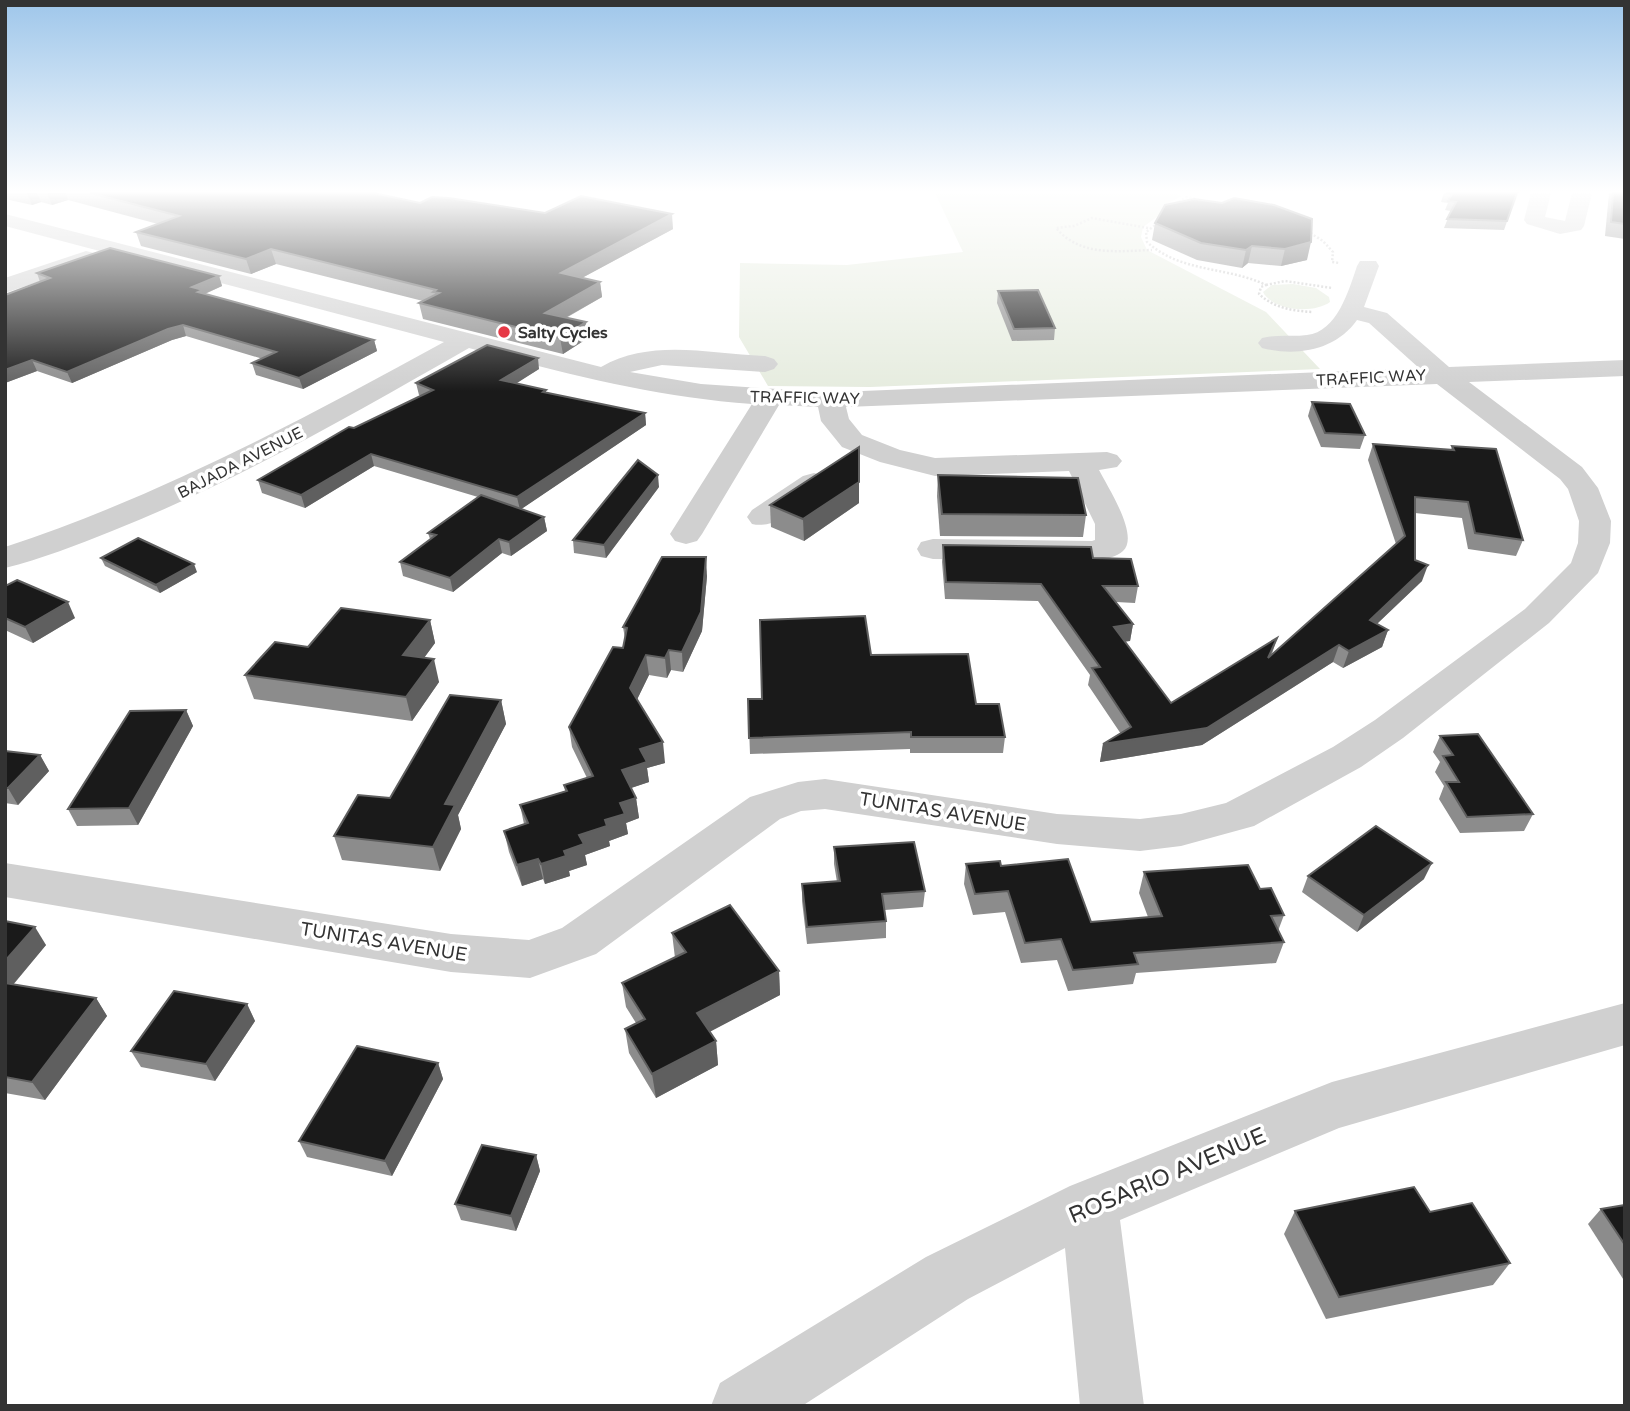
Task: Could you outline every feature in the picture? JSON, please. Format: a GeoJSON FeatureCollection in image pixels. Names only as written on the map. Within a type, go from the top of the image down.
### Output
{"type":"FeatureCollection","features":[{"type":"Feature","properties":{"kind":"street"},"geometry":{"type":"LineString","coordinates":[[5,286],[83,259]]}},
{"type":"Feature","properties":{"kind":"street","name":"TRAFFIC WAY"},"geometry":{"type":"LineString","coordinates":[[149,259],[604,376],[701,392],[830,399],[1625,368]]}},
{"type":"Feature","properties":{"kind":"street"},"geometry":{"type":"LineString","coordinates":[[1271,343],[1297,343],[1327,337],[1343,303],[1368,266]]}},
{"type":"Feature","properties":{"kind":"street","name":"TUNITAS AVENUE"},"geometry":{"type":"LineString","coordinates":[[5,880],[451,953],[530,959],[579,941],[765,808],[798,797],[825,794],[1057,829],[1140,835],[1181,830],[1240,815],[1348,757],[1537,615],[1586,566],[1594,543],[1595,521],[1583,488],[1554,458],[1441,374],[1378,318],[1343,303]]}},
{"type":"Feature","properties":{"kind":"street","name":"BAJADA AVENUE"},"geometry":{"type":"LineString","coordinates":[[5,558],[96,527],[220,475],[464,341]]}},
{"type":"Feature","properties":{"kind":"street"},"geometry":{"type":"LineString","coordinates":[[604,376],[644,357],[673,355],[765,364]]}},
{"type":"Feature","properties":{"kind":"street"},"geometry":{"type":"LineString","coordinates":[[687,534],[770,397]]}},
{"type":"Feature","properties":{"kind":"street"},"geometry":{"type":"LineString","coordinates":[[830,399],[835,421],[852,441],[865,448],[936,467],[1093,462],[1111,524],[1111,545],[1097,551],[933,549]]}},
{"type":"Feature","properties":{"kind":"street"},"geometry":{"type":"LineString","coordinates":[[763,517],[865,448]]}},
{"type":"Feature","properties":{"kind":"street","name":"ROSARIO AVENUE"},"geometry":{"type":"LineString","coordinates":[[743,1406],[947,1278],[1090,1205],[1332,1106],[1625,1024]]}},
{"type":"Feature","properties":{"kind":"street"},"geometry":{"type":"LineString","coordinates":[[1090,1205],[1112,1406]]}},
{"type":"Feature","properties":{"kind":"path"},"geometry":{"type":"LineString","coordinates":[[1174,259],[1190,266],[1251,278],[1266,285]]}},
{"type":"Feature","properties":{"kind":"path"},"geometry":{"type":"LineString","coordinates":[[1332,259],[1332,262],[1341,263]]}},
{"type":"Feature","properties":{"kind":"path"},"geometry":{"type":"LineString","coordinates":[[1318,312],[1287,309],[1269,303],[1259,294],[1261,287],[1285,281],[1303,282],[1336,289],[1343,303]]}},
{"type":"Feature","properties":{"kind":"shaded area"},"geometry":{"type":"Polygon","coordinates":[[[902,259],[1164,259],[1266,312],[1320,369],[870,387],[768,386],[739,337],[740,263],[847,265],[902,259]]]}},
{"type":"Feature","properties":{"kind":"shaded area"},"geometry":{"type":"Polygon","coordinates":[[[1293,284],[1316,288],[1329,297],[1330,302],[1314,308],[1294,309],[1275,303],[1263,292],[1272,285],[1293,284]]]}},
{"type":"Feature","properties":{"kind":"building"},"geometry":{"type":"Polygon","coordinates":[[[78,259],[152,259],[219,276],[192,287],[203,290],[198,292],[374,340],[299,378],[252,363],[276,352],[183,325],[67,372],[32,360],[5,370],[5,295],[50,278],[37,273],[78,259]]]}},
{"type":"Feature","properties":{"kind":"building"},"geometry":{"type":"Polygon","coordinates":[[[311,259],[588,259],[561,273],[600,282],[545,313],[586,322],[560,338],[419,303],[439,293],[433,292],[436,290],[311,259]]]}},
{"type":"Feature","properties":{"kind":"building"},"geometry":{"type":"Polygon","coordinates":[[[1038,290],[1055,328],[1014,329],[998,291],[1038,290]]]}},
{"type":"Feature","properties":{"kind":"building"},"geometry":{"type":"Polygon","coordinates":[[[487,345],[538,358],[501,380],[546,390],[543,392],[645,413],[517,497],[371,454],[301,495],[258,480],[349,427],[354,428],[433,390],[416,383],[487,345]]]}},
{"type":"Feature","properties":{"kind":"building"},"geometry":{"type":"Polygon","coordinates":[[[1312,402],[1350,404],[1365,435],[1325,433],[1312,402]]]}},
{"type":"Feature","properties":{"kind":"building"},"geometry":{"type":"Polygon","coordinates":[[[1373,444],[1454,450],[1452,446],[1496,449],[1523,540],[1475,533],[1468,502],[1415,497],[1415,560],[1428,565],[1370,620],[1388,630],[1349,651],[1339,645],[1207,728],[1103,744],[1131,727],[1092,668],[1100,667],[1041,584],[946,582],[943,545],[1091,547],[1093,558],[1131,559],[1138,586],[1103,586],[1133,624],[1114,627],[1171,703],[1277,638],[1268,658],[1405,536],[1373,444]]]}},
{"type":"Feature","properties":{"kind":"building"},"geometry":{"type":"Polygon","coordinates":[[[859,447],[859,482],[803,519],[770,505],[859,447]]]}},
{"type":"Feature","properties":{"kind":"building"},"geometry":{"type":"Polygon","coordinates":[[[638,460],[658,475],[604,545],[573,540],[638,460]]]}},
{"type":"Feature","properties":{"kind":"building"},"geometry":{"type":"Polygon","coordinates":[[[938,475],[1078,478],[1086,515],[942,514],[938,475]]]}},
{"type":"Feature","properties":{"kind":"building"},"geometry":{"type":"Polygon","coordinates":[[[481,495],[544,517],[509,542],[499,539],[450,578],[400,562],[436,535],[428,533],[481,495]]]}},
{"type":"Feature","properties":{"kind":"building"},"geometry":{"type":"Polygon","coordinates":[[[138,538],[194,564],[156,585],[101,558],[138,538]]]}},
{"type":"Feature","properties":{"kind":"building"},"geometry":{"type":"Polygon","coordinates":[[[662,557],[706,557],[701,612],[682,652],[669,650],[665,658],[646,655],[630,688],[663,742],[640,749],[647,762],[622,770],[636,798],[620,803],[625,814],[605,820],[607,826],[579,835],[584,844],[564,851],[566,856],[541,864],[538,859],[517,865],[504,831],[528,823],[520,805],[567,791],[564,785],[593,776],[569,727],[613,647],[623,648],[627,628],[623,627],[662,557]]]}},
{"type":"Feature","properties":{"kind":"building"},"geometry":{"type":"Polygon","coordinates":[[[17,580],[68,602],[25,627],[5,618],[5,586],[17,580]]]}},
{"type":"Feature","properties":{"kind":"building"},"geometry":{"type":"Polygon","coordinates":[[[341,608],[430,620],[403,655],[434,659],[406,697],[245,675],[275,642],[308,647],[341,608]]]}},
{"type":"Feature","properties":{"kind":"building"},"geometry":{"type":"Polygon","coordinates":[[[865,616],[871,655],[968,654],[976,704],[999,704],[1005,737],[911,737],[911,732],[749,738],[748,699],[762,699],[760,620],[865,616]]]}},
{"type":"Feature","properties":{"kind":"building"},"geometry":{"type":"Polygon","coordinates":[[[450,695],[501,700],[445,804],[455,805],[433,847],[334,836],[358,795],[390,798],[450,695]]]}},
{"type":"Feature","properties":{"kind":"building"},"geometry":{"type":"Polygon","coordinates":[[[186,710],[129,808],[68,809],[130,711],[186,710]]]}},
{"type":"Feature","properties":{"kind":"building"},"geometry":{"type":"Polygon","coordinates":[[[1478,734],[1533,814],[1467,817],[1446,782],[1459,782],[1443,756],[1453,755],[1440,736],[1478,734]]]}},
{"type":"Feature","properties":{"kind":"building"},"geometry":{"type":"Polygon","coordinates":[[[5,751],[40,755],[8,788],[5,788],[5,751]]]}},
{"type":"Feature","properties":{"kind":"building"},"geometry":{"type":"Polygon","coordinates":[[[1376,826],[1432,863],[1364,915],[1308,876],[1376,826]]]}},
{"type":"Feature","properties":{"kind":"building"},"geometry":{"type":"Polygon","coordinates":[[[914,842],[925,891],[882,894],[886,921],[807,927],[802,884],[840,881],[834,847],[914,842]]]}},
{"type":"Feature","properties":{"kind":"building"},"geometry":{"type":"Polygon","coordinates":[[[1068,859],[1091,922],[1162,916],[1144,872],[1248,865],[1260,889],[1271,888],[1284,915],[1271,916],[1284,942],[1134,953],[1138,964],[1073,970],[1061,939],[1025,943],[1008,891],[975,894],[966,864],[1000,861],[1001,866],[1068,859]]]}},
{"type":"Feature","properties":{"kind":"building"},"geometry":{"type":"Polygon","coordinates":[[[730,905],[779,971],[697,1013],[716,1041],[652,1074],[625,1029],[645,1019],[622,983],[686,952],[672,933],[730,905]]]}},
{"type":"Feature","properties":{"kind":"building"},"geometry":{"type":"Polygon","coordinates":[[[5,921],[35,927],[5,961],[5,921]]]}},
{"type":"Feature","properties":{"kind":"building"},"geometry":{"type":"Polygon","coordinates":[[[5,983],[96,998],[32,1082],[5,1077],[5,983]]]}},
{"type":"Feature","properties":{"kind":"building"},"geometry":{"type":"Polygon","coordinates":[[[174,991],[247,1004],[206,1064],[131,1051],[174,991]]]}},
{"type":"Feature","properties":{"kind":"building"},"geometry":{"type":"Polygon","coordinates":[[[357,1046],[438,1063],[385,1161],[299,1141],[357,1046]]]}},
{"type":"Feature","properties":{"kind":"building"},"geometry":{"type":"Polygon","coordinates":[[[482,1145],[536,1155],[511,1216],[455,1204],[482,1145]]]}},
{"type":"Feature","properties":{"kind":"building"},"geometry":{"type":"Polygon","coordinates":[[[1414,1187],[1430,1212],[1472,1203],[1510,1263],[1339,1297],[1295,1211],[1414,1187]]]}},
{"type":"Feature","properties":{"kind":"building"},"geometry":{"type":"Polygon","coordinates":[[[1625,1205],[1625,1245],[1601,1209],[1625,1205]]]}},
{"type":"Feature","properties":{"kind":"place","name":"Salty Cycles"},"geometry":{"type":"Point","coordinates":[504,332]}}]}
